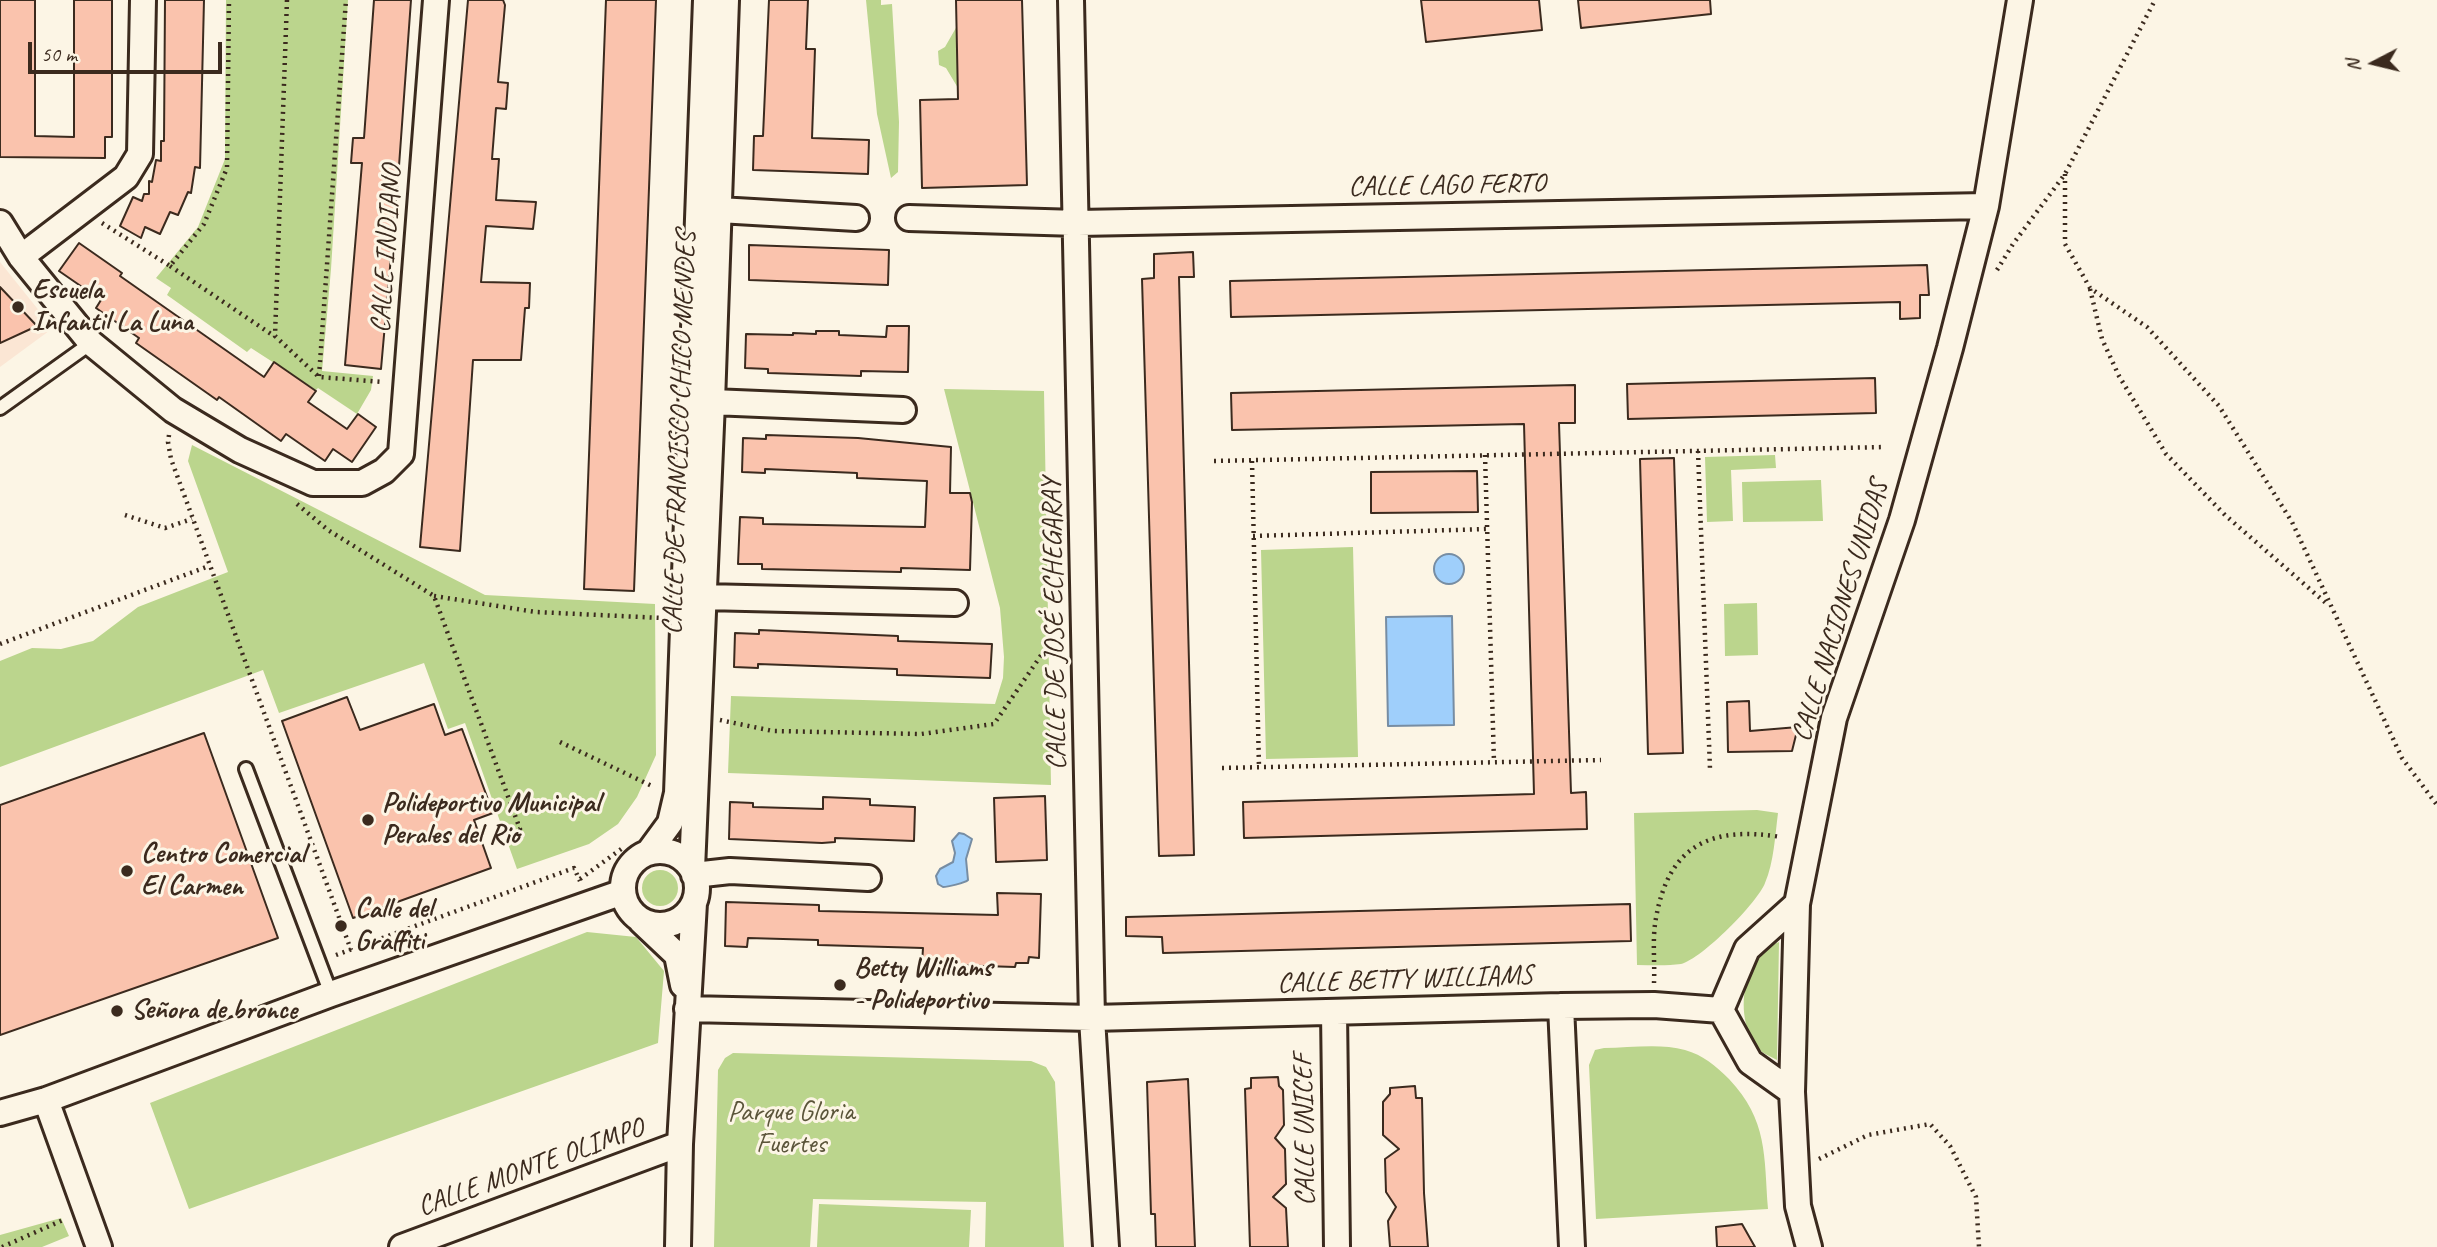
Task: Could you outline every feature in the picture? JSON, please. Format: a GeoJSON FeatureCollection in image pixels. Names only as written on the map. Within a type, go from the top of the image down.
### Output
{"type":"FeatureCollection","features":[{"type":"Feature","properties":{"kind":"street"},"geometry":{"type":"LineString","coordinates":[[21,257],[126,177],[140,154],[143,0]]}},
{"type":"Feature","properties":{"kind":"street","name":"CALLE INDIANO"},"geometry":{"type":"LineString","coordinates":[[91,343],[173,410],[240,450],[313,483],[362,483],[384,471],[401,454],[436,0]]}},
{"type":"Feature","properties":{"kind":"street","name":"CALLE DE FRANCISCO CHICO MENDES"},"geometry":{"type":"LineString","coordinates":[[648,853],[670,822],[677,793],[706,0]]}},
{"type":"Feature","properties":{"kind":"street","name":"CALLE DE FRANCISCO CHICO MENDES"},"geometry":{"type":"LineString","coordinates":[[693,872],[726,0]]}},
{"type":"Feature","properties":{"kind":"street","name":"CALLE DE JOSÉ ECHEGARAY"},"geometry":{"type":"LineString","coordinates":[[1071,0],[1092,1018],[1106,1247]]}},
{"type":"Feature","properties":{"kind":"street","name":"CALLE NACIONES UNIDAS"},"geometry":{"type":"LineString","coordinates":[[1809,1247],[1798,1206],[1792,1092],[1797,904],[1834,718],[1902,520],[1986,206],[2020,0]]}},
{"type":"Feature","properties":{"kind":"street","name":"CALLE LAGO FERTO"},"geometry":{"type":"LineString","coordinates":[[908,218],[1077,223],[1986,206]]}},
{"type":"Feature","properties":{"kind":"street"},"geometry":{"type":"LineString","coordinates":[[719,210],[856,218]]}},
{"type":"Feature","properties":{"kind":"street"},"geometry":{"type":"LineString","coordinates":[[0,223],[21,257],[91,343]]}},
{"type":"Feature","properties":{"kind":"street"},"geometry":{"type":"LineString","coordinates":[[712,402],[903,410]]}},
{"type":"Feature","properties":{"kind":"street"},"geometry":{"type":"LineString","coordinates":[[704,597],[955,603]]}},
{"type":"Feature","properties":{"kind":"street"},"geometry":{"type":"LineString","coordinates":[[678,1247],[687,1009],[697,892],[693,872],[683,859],[673,853],[648,853],[628,868],[623,892],[625,903],[677,955],[687,1009]]}},
{"type":"Feature","properties":{"kind":"street"},"geometry":{"type":"LineString","coordinates":[[693,872],[730,871],[868,878]]}},
{"type":"Feature","properties":{"kind":"street"},"geometry":{"type":"LineString","coordinates":[[0,1113],[46,1100],[331,994],[623,892]]}},
{"type":"Feature","properties":{"kind":"street"},"geometry":{"type":"LineString","coordinates":[[639,919],[660,926],[670,924],[688,912],[694,903]]}},
{"type":"Feature","properties":{"kind":"street"},"geometry":{"type":"LineString","coordinates":[[1792,1092],[1750,1062],[1721,1010],[1747,949],[1797,904]]}},
{"type":"Feature","properties":{"kind":"street","name":"CALLE BETTY WILLIAMS"},"geometry":{"type":"LineString","coordinates":[[687,1009],[1092,1018],[1561,1006],[1654,1005],[1721,1010]]}},
{"type":"Feature","properties":{"kind":"street"},"geometry":{"type":"LineString","coordinates":[[1561,1006],[1572,1247]]}},
{"type":"Feature","properties":{"kind":"street","name":"CALLE UNICEF"},"geometry":{"type":"LineString","coordinates":[[1334,1012],[1337,1247]]}},
{"type":"Feature","properties":{"kind":"street"},"geometry":{"type":"LineString","coordinates":[[46,1100],[99,1247]]}},
{"type":"Feature","properties":{"kind":"street","name":"CALLE MONTE OLIMPO"},"geometry":{"type":"LineString","coordinates":[[402,1247],[680,1144]]}},
{"type":"Feature","properties":{"kind":"lane"},"geometry":{"type":"LineString","coordinates":[[0,408],[91,343]]}},
{"type":"Feature","properties":{"kind":"lane"},"geometry":{"type":"LineString","coordinates":[[246,769],[331,994]]}},
{"type":"Feature","properties":{"kind":"path"},"geometry":{"type":"LineString","coordinates":[[170,266],[204,224],[227,168],[229,0]]}},
{"type":"Feature","properties":{"kind":"path"},"geometry":{"type":"LineString","coordinates":[[275,336],[287,0]]}},
{"type":"Feature","properties":{"kind":"path"},"geometry":{"type":"LineString","coordinates":[[319,377],[346,0]]}},
{"type":"Feature","properties":{"kind":"path"},"geometry":{"type":"LineString","coordinates":[[1994,275],[2013,244],[2065,174],[2155,0]]}},
{"type":"Feature","properties":{"kind":"path"},"geometry":{"type":"LineString","coordinates":[[2065,174],[2065,244],[2090,288],[2102,340],[2119,376],[2166,454],[2225,514],[2330,607]]}},
{"type":"Feature","properties":{"kind":"path"},"geometry":{"type":"LineString","coordinates":[[95,218],[275,336],[319,377],[407,384]]}},
{"type":"Feature","properties":{"kind":"path"},"geometry":{"type":"LineString","coordinates":[[2090,288],[2147,327],[2219,406],[2292,522],[2402,758],[2437,805]]}},
{"type":"Feature","properties":{"kind":"path"},"geometry":{"type":"LineString","coordinates":[[171,427],[168,442],[171,459],[351,950]]}},
{"type":"Feature","properties":{"kind":"path"},"geometry":{"type":"LineString","coordinates":[[1214,461],[1885,447]]}},
{"type":"Feature","properties":{"kind":"path"},"geometry":{"type":"LineString","coordinates":[[1698,451],[1710,769]]}},
{"type":"Feature","properties":{"kind":"path"},"geometry":{"type":"LineString","coordinates":[[1485,455],[1494,762]]}},
{"type":"Feature","properties":{"kind":"path"},"geometry":{"type":"LineString","coordinates":[[1252,460],[1259,768]]}},
{"type":"Feature","properties":{"kind":"path"},"geometry":{"type":"LineString","coordinates":[[291,496],[301,509],[328,530],[434,596],[536,612],[663,618]]}},
{"type":"Feature","properties":{"kind":"path"},"geometry":{"type":"LineString","coordinates":[[125,515],[165,528],[192,519]]}},
{"type":"Feature","properties":{"kind":"path"},"geometry":{"type":"LineString","coordinates":[[1253,536],[1488,529]]}},
{"type":"Feature","properties":{"kind":"path"},"geometry":{"type":"LineString","coordinates":[[0,645],[209,566]]}},
{"type":"Feature","properties":{"kind":"path"},"geometry":{"type":"LineString","coordinates":[[434,596],[520,829],[491,839]]}},
{"type":"Feature","properties":{"kind":"path"},"geometry":{"type":"LineString","coordinates":[[718,719],[773,731],[921,734],[993,724],[1044,651],[1056,646]]}},
{"type":"Feature","properties":{"kind":"path"},"geometry":{"type":"LineString","coordinates":[[560,742],[662,791],[677,793]]}},
{"type":"Feature","properties":{"kind":"path"},"geometry":{"type":"LineString","coordinates":[[1222,768],[1601,760]]}},
{"type":"Feature","properties":{"kind":"path"},"geometry":{"type":"LineString","coordinates":[[1654,1005],[1655,921],[1667,877],[1699,844],[1719,836],[1741,832],[1781,837]]}},
{"type":"Feature","properties":{"kind":"path"},"geometry":{"type":"LineString","coordinates":[[319,961],[574,868],[591,903]]}},
{"type":"Feature","properties":{"kind":"path"},"geometry":{"type":"LineString","coordinates":[[1797,1170],[1868,1135],[1930,1124],[1950,1146],[1976,1197],[1979,1247]]}},
{"type":"Feature","properties":{"kind":"path"},"geometry":{"type":"LineString","coordinates":[[2,1247],[86,1209]]}},
{"type":"Feature","properties":{"kind":"shaded area","name":"Escuela Infantil La Luna"},"geometry":{"type":"Polygon","coordinates":[[[0,262],[53,328],[0,367],[0,262]]]}},
{"type":"Feature","properties":{"kind":"green space"},"geometry":{"type":"Polygon","coordinates":[[[226,0],[348,0],[322,371],[373,376],[371,390],[357,414],[251,348],[247,352],[167,295],[171,288],[156,278],[198,227],[225,159],[226,0]]]}},
{"type":"Feature","properties":{"kind":"green space"},"geometry":{"type":"Polygon","coordinates":[[[866,0],[881,0],[881,5],[892,4],[899,122],[898,172],[891,178],[877,114],[866,0]]]}},
{"type":"Feature","properties":{"kind":"green space"},"geometry":{"type":"Polygon","coordinates":[[[957,26],[958,88],[946,68],[939,65],[938,51],[945,47],[957,26]]]}},
{"type":"Feature","properties":{"kind":"green space"},"geometry":{"type":"Polygon","coordinates":[[[944,389],[1044,391],[1051,785],[728,773],[731,696],[995,704],[1003,678],[1000,608],[944,389]]]}},
{"type":"Feature","properties":{"kind":"green space"},"geometry":{"type":"Polygon","coordinates":[[[192,445],[485,595],[655,604],[656,755],[637,797],[618,824],[589,844],[517,869],[465,723],[448,729],[424,663],[279,713],[263,670],[0,767],[0,661],[32,648],[61,649],[93,641],[138,607],[228,572],[188,461],[192,445]]]}},
{"type":"Feature","properties":{"kind":"green space"},"geometry":{"type":"Polygon","coordinates":[[[1775,455],[1776,468],[1731,470],[1733,521],[1707,522],[1705,457],[1775,455]]]}},
{"type":"Feature","properties":{"kind":"green space"},"geometry":{"type":"Polygon","coordinates":[[[1821,480],[1823,521],[1743,522],[1742,482],[1821,480]]]}},
{"type":"Feature","properties":{"kind":"green space"},"geometry":{"type":"Polygon","coordinates":[[[1353,547],[1358,757],[1266,759],[1261,550],[1353,547]]]}},
{"type":"Feature","properties":{"kind":"green space"},"geometry":{"type":"Polygon","coordinates":[[[1757,603],[1758,655],[1725,656],[1724,604],[1757,603]]]}},
{"type":"Feature","properties":{"kind":"green space"},"geometry":{"type":"Polygon","coordinates":[[[1757,810],[1778,813],[1768,875],[1752,903],[1715,941],[1690,960],[1676,965],[1637,965],[1634,813],[1757,810]]]}},
{"type":"Feature","properties":{"kind":"green space"},"geometry":{"type":"Polygon","coordinates":[[[660,870],[672,876],[678,888],[672,900],[660,906],[648,900],[642,888],[648,876],[660,870]]]}},
{"type":"Feature","properties":{"kind":"green space"},"geometry":{"type":"Polygon","coordinates":[[[587,932],[636,937],[664,971],[658,1043],[189,1209],[150,1103],[587,932]]]}},
{"type":"Feature","properties":{"kind":"green space"},"geometry":{"type":"Polygon","coordinates":[[[1779,942],[1777,1060],[1762,1052],[1753,1040],[1744,1009],[1749,976],[1756,961],[1766,950],[1779,942]]]}},
{"type":"Feature","properties":{"kind":"green space"},"geometry":{"type":"Polygon","coordinates":[[[1655,1046],[1685,1050],[1709,1062],[1729,1079],[1751,1109],[1762,1140],[1768,1209],[1596,1219],[1589,1065],[1595,1050],[1655,1046]]]}},
{"type":"Feature","properties":{"kind":"green space","name":"Parque Gloria Fuertes"},"geometry":{"type":"Polygon","coordinates":[[[733,1053],[1031,1061],[1046,1067],[1055,1082],[1064,1247],[985,1247],[986,1202],[813,1199],[810,1247],[714,1247],[718,1070],[725,1058],[733,1053]]]}},
{"type":"Feature","properties":{"kind":"green space"},"geometry":{"type":"Polygon","coordinates":[[[819,1204],[971,1210],[969,1247],[817,1247],[819,1204]]]}},
{"type":"Feature","properties":{"kind":"green space"},"geometry":{"type":"Polygon","coordinates":[[[61,1218],[69,1236],[42,1247],[0,1247],[0,1235],[61,1218]]]}},
{"type":"Feature","properties":{"kind":"water"},"geometry":{"type":"Polygon","coordinates":[[[1449,554],[1455,555],[1463,563],[1463,575],[1455,583],[1449,584],[1443,583],[1435,575],[1434,569],[1435,563],[1443,555],[1449,554]]]}},
{"type":"Feature","properties":{"kind":"water"},"geometry":{"type":"Polygon","coordinates":[[[1452,616],[1454,725],[1388,726],[1386,617],[1452,616]]]}},
{"type":"Feature","properties":{"kind":"water"},"geometry":{"type":"Polygon","coordinates":[[[959,833],[972,839],[966,859],[968,880],[943,887],[938,884],[936,876],[940,869],[953,862],[955,853],[952,841],[959,833]]]}},
{"type":"Feature","properties":{"kind":"building"},"geometry":{"type":"Polygon","coordinates":[[[0,0],[35,0],[35,136],[74,137],[74,0],[112,0],[112,137],[105,137],[105,158],[0,157],[0,0]]]}},
{"type":"Feature","properties":{"kind":"building"},"geometry":{"type":"Polygon","coordinates":[[[165,0],[204,0],[200,168],[195,167],[191,193],[188,192],[178,215],[170,212],[160,234],[145,227],[141,238],[120,226],[133,197],[142,201],[144,194],[149,194],[149,181],[152,182],[156,160],[161,161],[161,141],[164,141],[165,0]]]}},
{"type":"Feature","properties":{"kind":"building"},"geometry":{"type":"Polygon","coordinates":[[[374,0],[411,0],[381,369],[345,365],[362,163],[351,163],[353,138],[364,138],[374,0]]]}},
{"type":"Feature","properties":{"kind":"building"},"geometry":{"type":"Polygon","coordinates":[[[468,0],[503,0],[505,5],[498,82],[508,83],[506,109],[496,108],[492,159],[499,159],[496,200],[536,202],[533,229],[486,226],[481,282],[530,283],[529,308],[525,308],[521,360],[473,360],[460,551],[420,547],[468,0]]]}},
{"type":"Feature","properties":{"kind":"building"},"geometry":{"type":"Polygon","coordinates":[[[606,0],[656,0],[634,591],[584,589],[606,0]]]}},
{"type":"Feature","properties":{"kind":"building"},"geometry":{"type":"Polygon","coordinates":[[[769,0],[808,0],[806,49],[815,49],[812,138],[869,140],[868,174],[753,170],[754,136],[763,136],[769,0]]]}},
{"type":"Feature","properties":{"kind":"building"},"geometry":{"type":"Polygon","coordinates":[[[956,0],[1022,0],[1027,185],[922,188],[920,100],[958,99],[956,0]]]}},
{"type":"Feature","properties":{"kind":"building"},"geometry":{"type":"Polygon","coordinates":[[[1421,0],[1539,0],[1542,30],[1426,42],[1421,0]]]}},
{"type":"Feature","properties":{"kind":"building"},"geometry":{"type":"Polygon","coordinates":[[[1578,0],[1710,0],[1711,14],[1581,28],[1578,0]]]}},
{"type":"Feature","properties":{"kind":"building"},"geometry":{"type":"Polygon","coordinates":[[[79,243],[122,273],[120,276],[264,377],[274,362],[316,391],[308,402],[347,429],[358,414],[376,427],[352,462],[333,449],[325,461],[286,434],[281,441],[136,343],[139,338],[96,308],[101,300],[59,271],[79,243]]]}},
{"type":"Feature","properties":{"kind":"building"},"geometry":{"type":"Polygon","coordinates":[[[749,245],[889,250],[888,285],[749,280],[749,245]]]}},
{"type":"Feature","properties":{"kind":"building"},"geometry":{"type":"Polygon","coordinates":[[[1193,252],[1194,277],[1179,277],[1194,855],[1159,856],[1142,279],[1154,278],[1154,254],[1193,252]]]}},
{"type":"Feature","properties":{"kind":"building"},"geometry":{"type":"Polygon","coordinates":[[[1927,265],[1929,295],[1920,295],[1920,318],[1900,319],[1900,302],[1231,317],[1230,281],[1927,265]]]}},
{"type":"Feature","properties":{"kind":"building"},"geometry":{"type":"Polygon","coordinates":[[[0,287],[37,326],[0,343],[0,287]]]}},
{"type":"Feature","properties":{"kind":"building"},"geometry":{"type":"Polygon","coordinates":[[[887,326],[909,326],[908,372],[861,371],[861,376],[768,373],[768,369],[745,368],[746,334],[793,335],[839,331],[839,335],[886,337],[887,326]]]}},
{"type":"Feature","properties":{"kind":"building"},"geometry":{"type":"Polygon","coordinates":[[[1875,378],[1876,413],[1628,419],[1627,384],[1875,378]]]}},
{"type":"Feature","properties":{"kind":"building"},"geometry":{"type":"Polygon","coordinates":[[[1575,385],[1575,423],[1559,423],[1571,793],[1586,792],[1587,829],[1244,838],[1243,802],[1534,794],[1524,424],[1232,430],[1231,393],[1575,385]]]}},
{"type":"Feature","properties":{"kind":"building"},"geometry":{"type":"Polygon","coordinates":[[[766,435],[858,438],[951,447],[950,493],[970,493],[972,502],[970,570],[901,568],[901,572],[762,569],[762,564],[738,564],[740,517],[763,518],[763,524],[925,527],[927,481],[857,478],[857,473],[765,469],[765,473],[742,472],[743,438],[766,439],[766,435]]]}},
{"type":"Feature","properties":{"kind":"building"},"geometry":{"type":"Polygon","coordinates":[[[1674,458],[1683,753],[1648,754],[1640,459],[1674,458]]]}},
{"type":"Feature","properties":{"kind":"building"},"geometry":{"type":"Polygon","coordinates":[[[1477,471],[1478,512],[1371,513],[1371,472],[1477,471]]]}},
{"type":"Feature","properties":{"kind":"building"},"geometry":{"type":"Polygon","coordinates":[[[759,630],[898,636],[898,641],[992,644],[990,678],[897,675],[897,669],[758,664],[758,668],[734,667],[735,633],[759,634],[759,630]]]}},
{"type":"Feature","properties":{"kind":"building"},"geometry":{"type":"Polygon","coordinates":[[[347,697],[360,730],[434,704],[445,735],[462,729],[493,813],[474,820],[491,868],[353,918],[282,721],[347,697]]]}},
{"type":"Feature","properties":{"kind":"building"},"geometry":{"type":"Polygon","coordinates":[[[1749,701],[1750,731],[1798,727],[1792,751],[1728,752],[1727,702],[1749,701]]]}},
{"type":"Feature","properties":{"kind":"building","name":"Centro Comercial El Carmen"},"geometry":{"type":"Polygon","coordinates":[[[204,733],[278,938],[0,1035],[0,805],[204,733]]]}},
{"type":"Feature","properties":{"kind":"building"},"geometry":{"type":"Polygon","coordinates":[[[1045,796],[1047,860],[996,862],[994,798],[1045,796]]]}},
{"type":"Feature","properties":{"kind":"building"},"geometry":{"type":"Polygon","coordinates":[[[823,797],[870,799],[870,805],[915,807],[914,841],[835,838],[835,842],[822,843],[729,839],[730,802],[753,803],[753,807],[823,809],[823,797]]]}},
{"type":"Feature","properties":{"kind":"building"},"geometry":{"type":"Polygon","coordinates":[[[997,893],[1041,894],[1039,958],[1029,957],[1028,963],[1016,963],[1015,967],[922,964],[923,948],[818,945],[818,940],[748,938],[747,947],[725,946],[726,902],[819,905],[819,911],[998,915],[997,893]]]}},
{"type":"Feature","properties":{"kind":"building"},"geometry":{"type":"Polygon","coordinates":[[[1630,904],[1631,941],[1163,953],[1162,937],[1126,936],[1126,917],[1630,904]]]}},
{"type":"Feature","properties":{"kind":"building"},"geometry":{"type":"Polygon","coordinates":[[[1278,1077],[1279,1086],[1283,1090],[1284,1125],[1275,1138],[1285,1149],[1286,1184],[1273,1197],[1286,1208],[1288,1247],[1250,1247],[1245,1089],[1251,1088],[1251,1078],[1278,1077]]]}},
{"type":"Feature","properties":{"kind":"building"},"geometry":{"type":"Polygon","coordinates":[[[1188,1079],[1195,1247],[1156,1247],[1155,1214],[1151,1214],[1147,1082],[1188,1079]]]}},
{"type":"Feature","properties":{"kind":"building"},"geometry":{"type":"Polygon","coordinates":[[[1415,1086],[1416,1098],[1422,1098],[1428,1247],[1390,1247],[1388,1221],[1396,1207],[1386,1192],[1385,1159],[1399,1149],[1383,1135],[1383,1102],[1390,1094],[1390,1088],[1415,1086]]]}},
{"type":"Feature","properties":{"kind":"building"},"geometry":{"type":"Polygon","coordinates":[[[1742,1224],[1755,1247],[1717,1247],[1716,1227],[1742,1224]]]}},
{"type":"Feature","properties":{"kind":"place","name":"Escuela Infantil La Luna"},"geometry":{"type":"Point","coordinates":[18,307]}},
{"type":"Feature","properties":{"kind":"place","name":"Polideportivo Municipal Perales del Rio"},"geometry":{"type":"Point","coordinates":[368,820]}},
{"type":"Feature","properties":{"kind":"place","name":"Centro Comercial El Carmen"},"geometry":{"type":"Point","coordinates":[127,871]}},
{"type":"Feature","properties":{"kind":"place","name":"Calle del Graffiti"},"geometry":{"type":"Point","coordinates":[341,926]}},
{"type":"Feature","properties":{"kind":"place","name":"Betty Williams - Polideportivo"},"geometry":{"type":"Point","coordinates":[840,985]}},
{"type":"Feature","properties":{"kind":"place","name":"Señora de bronce"},"geometry":{"type":"Point","coordinates":[117,1011]}}]}
